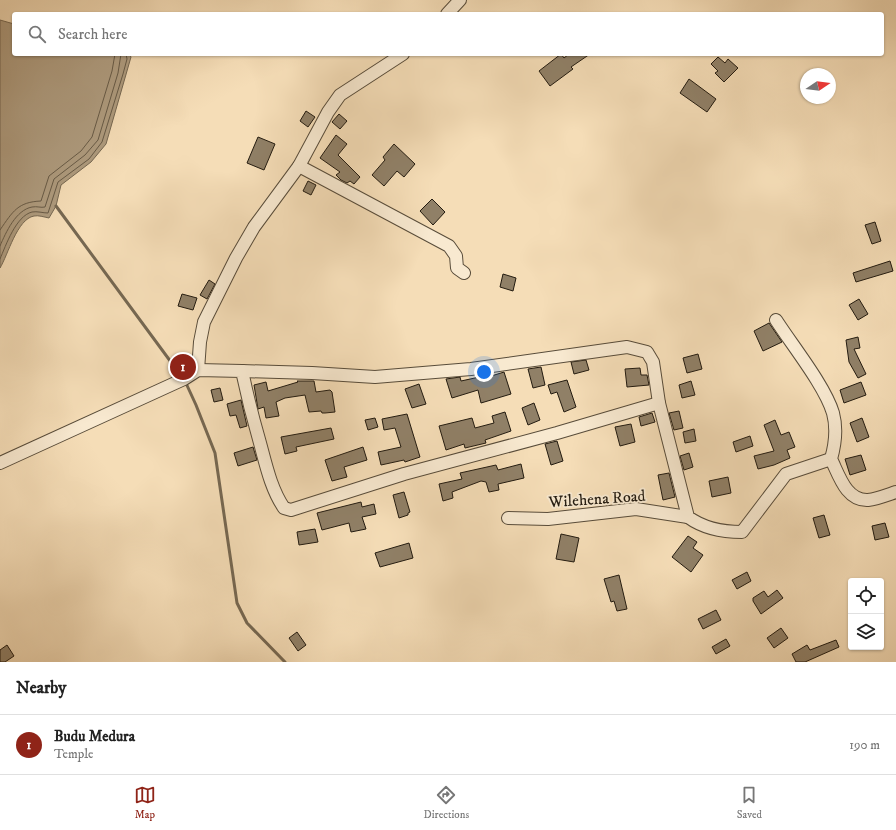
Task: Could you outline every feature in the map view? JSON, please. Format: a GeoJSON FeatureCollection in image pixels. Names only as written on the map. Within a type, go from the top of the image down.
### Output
{"type":"FeatureCollection","features":[{"type":"Feature","properties":{"kind":"street"},"geometry":{"type":"LineString","coordinates":[[449,12],[460,0]]}},
{"type":"Feature","properties":{"kind":"street"},"geometry":{"type":"LineString","coordinates":[[198,370],[200,342],[204,322],[236,258],[254,227],[299,166],[328,112],[340,96],[400,56]]}},
{"type":"Feature","properties":{"kind":"street"},"geometry":{"type":"LineString","coordinates":[[299,166],[449,246],[456,256],[456,268],[464,272]]}},
{"type":"Feature","properties":{"kind":"street"},"geometry":{"type":"LineString","coordinates":[[776,320],[824,392],[833,414],[835,445],[831,459],[846,490],[853,496],[868,500],[896,492]]}},
{"type":"Feature","properties":{"kind":"street"},"geometry":{"type":"LineString","coordinates":[[0,463],[184,379],[198,370],[312,373],[375,377],[472,369],[627,347],[647,352],[652,362],[659,403],[688,517]]}},
{"type":"Feature","properties":{"kind":"street"},"geometry":{"type":"LineString","coordinates":[[242,371],[248,401],[268,475],[278,499],[284,508],[291,510],[404,474],[557,433],[659,403]]}},
{"type":"Feature","properties":{"kind":"street","name":"Wilehena Road"},"geometry":{"type":"LineString","coordinates":[[508,518],[548,519],[636,509],[660,511],[688,517],[695,522],[726,532],[742,532],[786,474],[831,459]]}},
{"type":"Feature","properties":{"kind":"water"},"geometry":{"type":"Polygon","coordinates":[[[0,20],[12,23],[12,56],[130,56],[106,144],[91,162],[61,185],[56,206],[49,218],[34,216],[23,224],[18,230],[0,268],[0,20]]]}},
{"type":"Feature","properties":{"kind":"building"},"geometry":{"type":"Polygon","coordinates":[[[558,56],[562,56],[564,58],[566,56],[587,56],[571,67],[573,69],[550,86],[539,71],[558,56]]]}},
{"type":"Feature","properties":{"kind":"building"},"geometry":{"type":"Polygon","coordinates":[[[718,57],[725,63],[728,59],[738,68],[724,82],[715,73],[718,71],[711,64],[718,57]]]}},
{"type":"Feature","properties":{"kind":"building"},"geometry":{"type":"Polygon","coordinates":[[[689,79],[716,99],[707,112],[680,93],[689,79]]]}},
{"type":"Feature","properties":{"kind":"building"},"geometry":{"type":"Polygon","coordinates":[[[306,111],[315,117],[308,127],[300,121],[306,111]]]}},
{"type":"Feature","properties":{"kind":"building"},"geometry":{"type":"Polygon","coordinates":[[[339,114],[347,121],[340,129],[332,122],[339,114]]]}},
{"type":"Feature","properties":{"kind":"building"},"geometry":{"type":"Polygon","coordinates":[[[336,135],[347,144],[338,155],[360,177],[354,184],[350,181],[347,183],[341,180],[336,175],[340,172],[320,158],[336,135]]]}},
{"type":"Feature","properties":{"kind":"building"},"geometry":{"type":"Polygon","coordinates":[[[258,137],[275,144],[264,170],[247,163],[258,137]]]}},
{"type":"Feature","properties":{"kind":"building"},"geometry":{"type":"Polygon","coordinates":[[[394,144],[415,164],[404,177],[397,171],[384,186],[372,175],[385,160],[383,157],[394,144]]]}},
{"type":"Feature","properties":{"kind":"building"},"geometry":{"type":"Polygon","coordinates":[[[308,181],[316,185],[311,195],[303,191],[308,181]]]}},
{"type":"Feature","properties":{"kind":"building"},"geometry":{"type":"Polygon","coordinates":[[[432,199],[445,212],[433,225],[420,211],[432,199]]]}},
{"type":"Feature","properties":{"kind":"building"},"geometry":{"type":"Polygon","coordinates":[[[875,222],[881,241],[872,244],[865,225],[875,222]]]}},
{"type":"Feature","properties":{"kind":"building"},"geometry":{"type":"Polygon","coordinates":[[[890,261],[893,271],[856,282],[853,273],[890,261]]]}},
{"type":"Feature","properties":{"kind":"building"},"geometry":{"type":"Polygon","coordinates":[[[503,274],[516,278],[513,291],[500,287],[503,274]]]}},
{"type":"Feature","properties":{"kind":"building"},"geometry":{"type":"Polygon","coordinates":[[[209,280],[215,284],[207,299],[200,295],[209,280]]]}},
{"type":"Feature","properties":{"kind":"building"},"geometry":{"type":"Polygon","coordinates":[[[182,294],[197,298],[193,310],[178,306],[182,294]]]}},
{"type":"Feature","properties":{"kind":"building"},"geometry":{"type":"Polygon","coordinates":[[[859,299],[868,314],[858,320],[849,305],[859,299]]]}},
{"type":"Feature","properties":{"kind":"building"},"geometry":{"type":"Polygon","coordinates":[[[769,323],[782,342],[763,351],[754,331],[769,323]]]}},
{"type":"Feature","properties":{"kind":"building"},"geometry":{"type":"Polygon","coordinates":[[[858,337],[860,348],[854,349],[866,374],[858,378],[849,362],[846,340],[858,337]]]}},
{"type":"Feature","properties":{"kind":"building"},"geometry":{"type":"Polygon","coordinates":[[[698,354],[702,369],[687,373],[683,358],[698,354]]]}},
{"type":"Feature","properties":{"kind":"building"},"geometry":{"type":"Polygon","coordinates":[[[586,360],[589,370],[574,374],[571,362],[586,360]]]}},
{"type":"Feature","properties":{"kind":"building"},"geometry":{"type":"Polygon","coordinates":[[[541,367],[545,385],[533,388],[528,369],[541,367]]]}},
{"type":"Feature","properties":{"kind":"building"},"geometry":{"type":"Polygon","coordinates":[[[640,368],[641,375],[647,375],[649,385],[627,387],[625,369],[640,368]]]}},
{"type":"Feature","properties":{"kind":"building"},"geometry":{"type":"Polygon","coordinates":[[[504,372],[511,394],[481,403],[478,390],[452,398],[446,379],[460,377],[461,381],[484,376],[485,378],[504,372]]]}},
{"type":"Feature","properties":{"kind":"building"},"geometry":{"type":"Polygon","coordinates":[[[567,380],[576,407],[564,412],[557,392],[551,394],[548,385],[567,380]]]}},
{"type":"Feature","properties":{"kind":"building"},"geometry":{"type":"Polygon","coordinates":[[[297,381],[314,381],[316,392],[330,390],[332,392],[335,412],[309,412],[305,395],[285,398],[276,402],[279,416],[266,418],[264,407],[258,409],[254,385],[266,382],[268,391],[298,382],[297,381]]]}},
{"type":"Feature","properties":{"kind":"building"},"geometry":{"type":"Polygon","coordinates":[[[691,381],[695,395],[682,398],[679,385],[691,381]]]}},
{"type":"Feature","properties":{"kind":"building"},"geometry":{"type":"Polygon","coordinates":[[[861,382],[866,395],[844,403],[840,390],[861,382]]]}},
{"type":"Feature","properties":{"kind":"building"},"geometry":{"type":"Polygon","coordinates":[[[419,384],[426,404],[412,408],[405,389],[419,384]]]}},
{"type":"Feature","properties":{"kind":"building"},"geometry":{"type":"Polygon","coordinates":[[[220,388],[223,400],[214,402],[211,390],[220,388]]]}},
{"type":"Feature","properties":{"kind":"building"},"geometry":{"type":"Polygon","coordinates":[[[241,400],[247,426],[240,428],[236,415],[230,416],[227,404],[241,400]]]}},
{"type":"Feature","properties":{"kind":"building"},"geometry":{"type":"Polygon","coordinates":[[[534,403],[540,420],[528,425],[522,408],[534,403]]]}},
{"type":"Feature","properties":{"kind":"building"},"geometry":{"type":"Polygon","coordinates":[[[679,411],[683,428],[674,430],[669,413],[679,411]]]}},
{"type":"Feature","properties":{"kind":"building"},"geometry":{"type":"Polygon","coordinates":[[[505,412],[511,431],[485,440],[486,443],[465,448],[464,444],[446,450],[439,426],[472,418],[475,428],[494,423],[492,416],[505,412]]]}},
{"type":"Feature","properties":{"kind":"building"},"geometry":{"type":"Polygon","coordinates":[[[652,413],[655,422],[641,426],[639,417],[652,413]]]}},
{"type":"Feature","properties":{"kind":"building"},"geometry":{"type":"Polygon","coordinates":[[[407,414],[420,457],[405,462],[404,460],[381,465],[378,452],[401,447],[395,428],[384,430],[382,419],[407,414]]]}},
{"type":"Feature","properties":{"kind":"building"},"geometry":{"type":"Polygon","coordinates":[[[375,418],[378,427],[368,430],[365,420],[375,418]]]}},
{"type":"Feature","properties":{"kind":"building"},"geometry":{"type":"Polygon","coordinates":[[[862,418],[869,437],[857,442],[850,423],[862,418]]]}},
{"type":"Feature","properties":{"kind":"building"},"geometry":{"type":"Polygon","coordinates":[[[775,420],[781,435],[789,432],[795,447],[787,450],[790,458],[774,465],[758,469],[754,456],[774,451],[764,425],[775,420]]]}},
{"type":"Feature","properties":{"kind":"building"},"geometry":{"type":"Polygon","coordinates":[[[631,424],[635,442],[620,446],[615,427],[631,424]]]}},
{"type":"Feature","properties":{"kind":"building"},"geometry":{"type":"Polygon","coordinates":[[[331,428],[334,439],[296,447],[297,451],[285,454],[281,437],[331,428]]]}},
{"type":"Feature","properties":{"kind":"building"},"geometry":{"type":"Polygon","coordinates":[[[694,429],[696,441],[685,443],[683,432],[694,429]]]}},
{"type":"Feature","properties":{"kind":"building"},"geometry":{"type":"Polygon","coordinates":[[[750,436],[753,446],[736,452],[733,442],[750,436]]]}},
{"type":"Feature","properties":{"kind":"building"},"geometry":{"type":"Polygon","coordinates":[[[557,441],[563,461],[551,465],[545,444],[557,441]]]}},
{"type":"Feature","properties":{"kind":"building"},"geometry":{"type":"Polygon","coordinates":[[[253,447],[257,460],[238,466],[234,453],[253,447]]]}},
{"type":"Feature","properties":{"kind":"building"},"geometry":{"type":"Polygon","coordinates":[[[363,447],[367,460],[344,467],[347,477],[332,481],[325,460],[363,447]]]}},
{"type":"Feature","properties":{"kind":"building"},"geometry":{"type":"Polygon","coordinates":[[[689,453],[693,467],[684,470],[680,456],[689,453]]]}},
{"type":"Feature","properties":{"kind":"building"},"geometry":{"type":"Polygon","coordinates":[[[861,455],[866,470],[850,475],[845,459],[861,455]]]}},
{"type":"Feature","properties":{"kind":"building"},"geometry":{"type":"Polygon","coordinates":[[[521,464],[524,478],[498,484],[499,490],[489,492],[486,482],[481,481],[452,492],[453,498],[443,501],[439,484],[462,479],[460,473],[496,465],[498,470],[521,464]]]}},
{"type":"Feature","properties":{"kind":"building"},"geometry":{"type":"Polygon","coordinates":[[[669,473],[675,497],[663,500],[658,475],[669,473]]]}},
{"type":"Feature","properties":{"kind":"building"},"geometry":{"type":"Polygon","coordinates":[[[728,477],[731,493],[712,497],[709,481],[728,477]]]}},
{"type":"Feature","properties":{"kind":"building"},"geometry":{"type":"Polygon","coordinates":[[[404,492],[410,512],[408,515],[399,518],[393,495],[404,492]]]}},
{"type":"Feature","properties":{"kind":"building"},"geometry":{"type":"Polygon","coordinates":[[[361,502],[362,507],[374,504],[376,514],[362,517],[366,529],[351,532],[349,523],[322,530],[317,513],[361,502]]]}},
{"type":"Feature","properties":{"kind":"building"},"geometry":{"type":"Polygon","coordinates":[[[824,515],[830,535],[819,538],[813,518],[824,515]]]}},
{"type":"Feature","properties":{"kind":"building"},"geometry":{"type":"Polygon","coordinates":[[[885,523],[889,537],[875,540],[872,526],[885,523]]]}},
{"type":"Feature","properties":{"kind":"building"},"geometry":{"type":"Polygon","coordinates":[[[315,529],[318,542],[299,545],[297,532],[315,529]]]}},
{"type":"Feature","properties":{"kind":"building"},"geometry":{"type":"Polygon","coordinates":[[[561,534],[579,538],[574,562],[556,559],[561,534]]]}},
{"type":"Feature","properties":{"kind":"building"},"geometry":{"type":"Polygon","coordinates":[[[688,536],[697,542],[693,548],[703,555],[691,572],[672,557],[688,536]]]}},
{"type":"Feature","properties":{"kind":"building"},"geometry":{"type":"Polygon","coordinates":[[[409,543],[413,558],[380,567],[375,553],[409,543]]]}},
{"type":"Feature","properties":{"kind":"building"},"geometry":{"type":"Polygon","coordinates":[[[747,572],[751,581],[737,589],[732,580],[747,572]]]}},
{"type":"Feature","properties":{"kind":"building"},"geometry":{"type":"Polygon","coordinates":[[[619,575],[627,609],[617,611],[614,601],[611,602],[604,579],[619,575]]]}},
{"type":"Feature","properties":{"kind":"building"},"geometry":{"type":"Polygon","coordinates":[[[777,590],[783,598],[761,614],[753,601],[753,598],[764,591],[768,597],[777,590]]]}},
{"type":"Feature","properties":{"kind":"building"},"geometry":{"type":"Polygon","coordinates":[[[716,610],[721,620],[703,629],[698,619],[716,610]]]}},
{"type":"Feature","properties":{"kind":"building"},"geometry":{"type":"Polygon","coordinates":[[[781,628],[788,638],[774,648],[767,638],[781,628]]]}},
{"type":"Feature","properties":{"kind":"building"},"geometry":{"type":"Polygon","coordinates":[[[297,632],[306,645],[298,651],[289,638],[297,632]]]}},
{"type":"Feature","properties":{"kind":"building"},"geometry":{"type":"Polygon","coordinates":[[[726,639],[730,646],[716,654],[712,647],[726,639]]]}},
{"type":"Feature","properties":{"kind":"building"},"geometry":{"type":"Polygon","coordinates":[[[836,640],[839,647],[805,662],[796,662],[792,654],[807,645],[810,650],[836,640]]]}},
{"type":"Feature","properties":{"kind":"building"},"geometry":{"type":"Polygon","coordinates":[[[7,645],[14,656],[5,662],[0,662],[0,650],[7,645]]]}},
{"type":"Feature","properties":{"kind":"waterway"},"geometry":{"type":"LineString","coordinates":[[56,206],[182,377]]}},
{"type":"Feature","properties":{"kind":"waterway"},"geometry":{"type":"LineString","coordinates":[[185,381],[215,453],[237,603],[247,623],[285,662]]}},
{"type":"Feature","properties":{"kind":"place","name":"Budu Medura"},"geometry":{"type":"Point","coordinates":[183,367]}}]}
